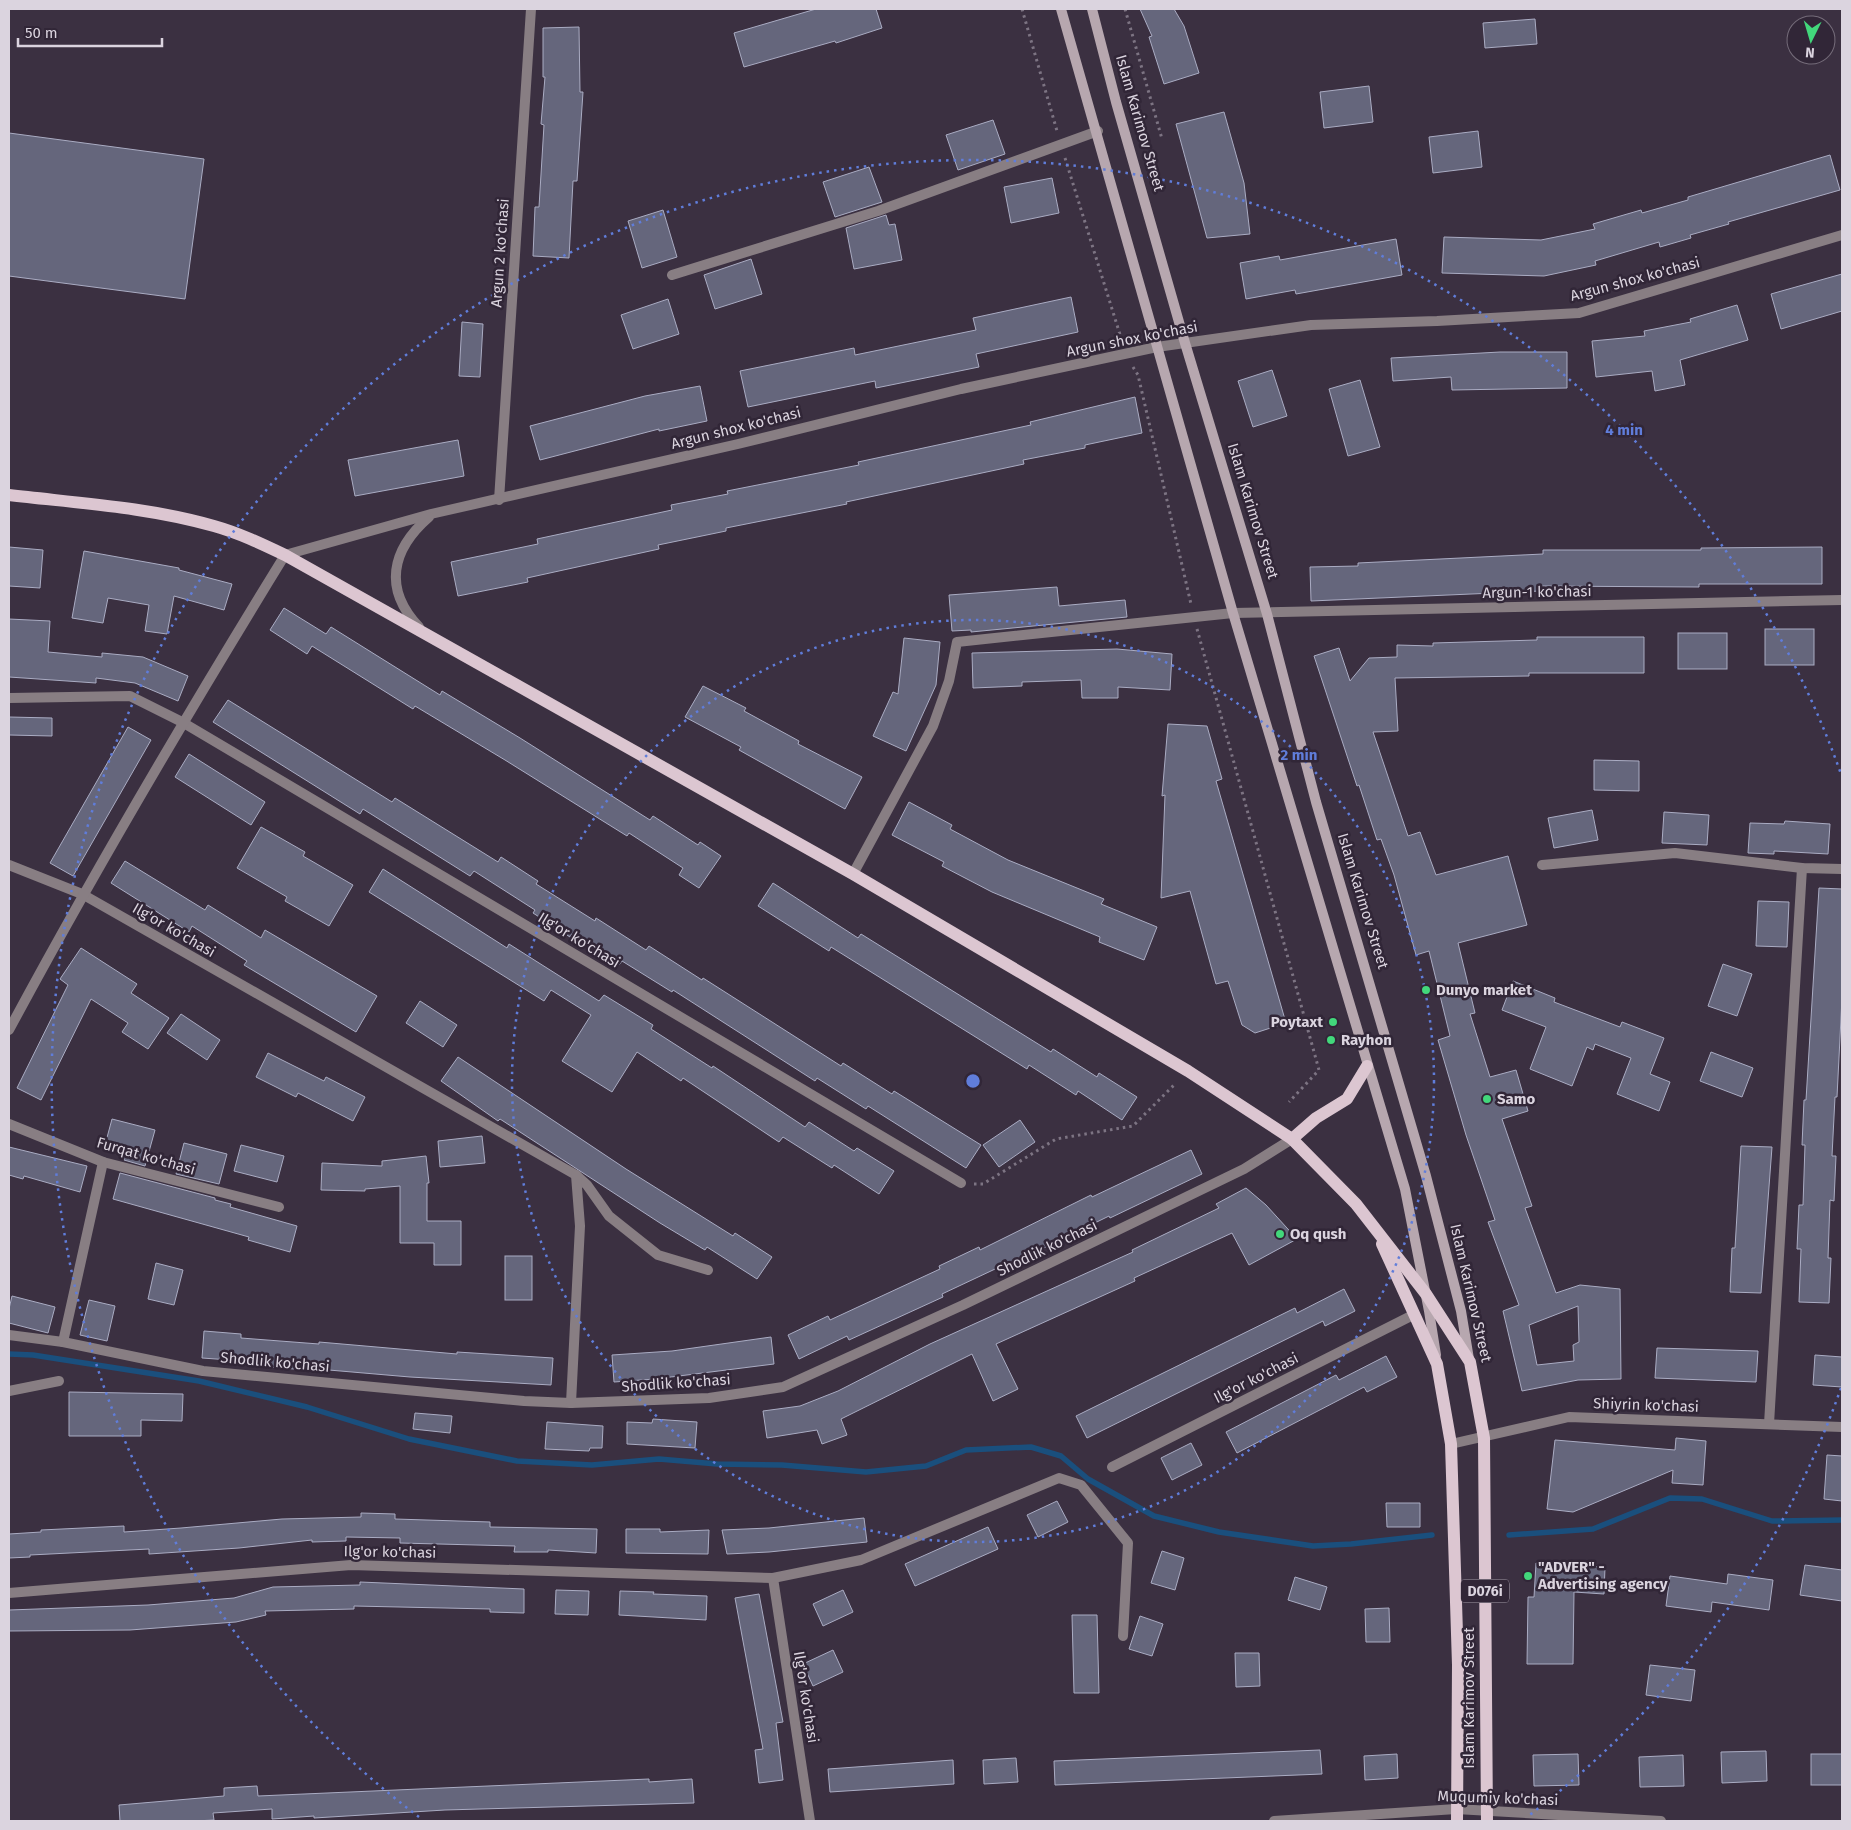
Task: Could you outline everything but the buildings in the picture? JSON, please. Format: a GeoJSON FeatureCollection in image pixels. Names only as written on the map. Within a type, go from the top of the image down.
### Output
{"type":"FeatureCollection","features":[{"type":"Feature","properties":{"kind":"main road","name":"D076i"},"geometry":{"type":"LineString","coordinates":[[1061,9],[1098,131],[1157,347],[1234,613],[1405,1189],[1426,1294],[1437,1364]]}},
{"type":"Feature","properties":{"kind":"main road","name":"Islam Karimov Street"},"geometry":{"type":"LineString","coordinates":[[1092,9],[1116,102],[1267,614],[1316,802],[1426,1176],[1461,1311],[1484,1438],[1486,1815]]}},
{"type":"Feature","properties":{"kind":"main road"},"geometry":{"type":"LineString","coordinates":[[9,495],[143,511],[179,518],[215,526],[285,555],[853,874],[1188,1071],[1292,1139],[1356,1204],[1426,1294],[1470,1362]]}},
{"type":"Feature","properties":{"kind":"main road"},"geometry":{"type":"LineString","coordinates":[[1292,1139],[1316,1118],[1347,1099],[1367,1066]]}},
{"type":"Feature","properties":{"kind":"main road","name":"Islam Karimov Street"},"geometry":{"type":"LineString","coordinates":[[1376,1228],[1413,1315],[1437,1364],[1451,1444],[1458,1665],[1456,1815]]}},
{"type":"Feature","properties":{"kind":"street","name":"Argun 2 ko'chasi"},"geometry":{"type":"LineString","coordinates":[[499,500],[531,9]]}},
{"type":"Feature","properties":{"kind":"street"},"geometry":{"type":"LineString","coordinates":[[672,275],[878,211],[1098,131]]}},
{"type":"Feature","properties":{"kind":"street","name":"Argun shox ko'chasi"},"geometry":{"type":"LineString","coordinates":[[285,555],[431,514],[499,500],[961,388],[1157,347],[1311,326],[1579,313],[1842,235]]}},
{"type":"Feature","properties":{"kind":"street"},"geometry":{"type":"LineString","coordinates":[[423,632],[406,614],[397,595],[397,567],[401,552],[409,538],[431,514]]}},
{"type":"Feature","properties":{"kind":"street"},"geometry":{"type":"LineString","coordinates":[[9,1030],[82,894],[182,722],[285,555]]}},
{"type":"Feature","properties":{"kind":"street","name":"Argun-1 ko'chasi"},"geometry":{"type":"LineString","coordinates":[[853,874],[933,726],[949,681],[957,642],[1194,619],[1234,613],[1267,614],[1842,600]]}},
{"type":"Feature","properties":{"kind":"street","name":"Ilg'or ko'chasi"},"geometry":{"type":"LineString","coordinates":[[9,698],[130,696],[182,722],[961,1183]]}},
{"type":"Feature","properties":{"kind":"street"},"geometry":{"type":"LineString","coordinates":[[1542,865],[1675,853],[1802,868],[1842,869]]}},
{"type":"Feature","properties":{"kind":"street","name":"Ilg'or ko'chasi"},"geometry":{"type":"LineString","coordinates":[[9,865],[82,894],[576,1175],[587,1185],[609,1216],[658,1255],[708,1270]]}},
{"type":"Feature","properties":{"kind":"street"},"geometry":{"type":"LineString","coordinates":[[1769,1424],[1802,868]]}},
{"type":"Feature","properties":{"kind":"street","name":"Furqat ko'chasi"},"geometry":{"type":"LineString","coordinates":[[9,1124],[104,1162],[279,1207]]}},
{"type":"Feature","properties":{"kind":"street","name":"Shodlik ko'chasi"},"geometry":{"type":"LineString","coordinates":[[9,1335],[63,1342],[204,1370],[524,1401],[571,1403],[709,1398],[783,1387],[963,1305],[1244,1169],[1292,1139]]}},
{"type":"Feature","properties":{"kind":"street"},"geometry":{"type":"LineString","coordinates":[[63,1342],[104,1162]]}},
{"type":"Feature","properties":{"kind":"street"},"geometry":{"type":"LineString","coordinates":[[571,1403],[580,1226],[576,1175]]}},
{"type":"Feature","properties":{"kind":"street","name":"Ilg'or ko'chasi"},"geometry":{"type":"LineString","coordinates":[[1112,1467],[1413,1315]]}},
{"type":"Feature","properties":{"kind":"street"},"geometry":{"type":"LineString","coordinates":[[9,1391],[59,1381]]}},
{"type":"Feature","properties":{"kind":"street","name":"Shiyrin ko'chasi"},"geometry":{"type":"LineString","coordinates":[[1451,1444],[1569,1418],[1842,1427]]}},
{"type":"Feature","properties":{"kind":"street","name":"Ilg'or ko'chasi"},"geometry":{"type":"LineString","coordinates":[[9,1593],[351,1565],[772,1578],[861,1560],[1059,1478],[1081,1484],[1128,1543],[1122,1636]]}},
{"type":"Feature","properties":{"kind":"street","name":"Ilg'or ko'chasi"},"geometry":{"type":"LineString","coordinates":[[772,1578],[810,1821]]}},
{"type":"Feature","properties":{"kind":"street","name":"Muqumiy ko'chasi"},"geometry":{"type":"LineString","coordinates":[[1274,1821],[1486,1815],[1661,1821]]}},
{"type":"Feature","properties":{"kind":"path"},"geometry":{"type":"LineString","coordinates":[[1022,9],[1061,145],[1127,354],[1138,375],[1194,619],[1319,1070],[1289,1102]]}},
{"type":"Feature","properties":{"kind":"path"},"geometry":{"type":"LineString","coordinates":[[1126,9],[1162,138]]}},
{"type":"Feature","properties":{"kind":"path"},"geometry":{"type":"LineString","coordinates":[[961,1183],[983,1184],[1056,1139],[1133,1126],[1188,1071]]}},
{"type":"Feature","properties":{"kind":"waterway"},"geometry":{"type":"LineString","coordinates":[[9,1354],[33,1355],[199,1381],[307,1407],[409,1439],[517,1461],[592,1465],[659,1459],[717,1464],[782,1465],[866,1472],[926,1466],[966,1450],[1031,1447],[1061,1456],[1088,1479],[1154,1516],[1219,1532],[1313,1546],[1351,1544],[1432,1535]]}},
{"type":"Feature","properties":{"kind":"waterway"},"geometry":{"type":"LineString","coordinates":[[1509,1535],[1593,1529],[1670,1498],[1702,1499],[1772,1521],[1842,1520]]}},
{"type":"Feature","properties":{"kind":"place","name":"Dunyo market"},"geometry":{"type":"Point","coordinates":[1426,990]}},
{"type":"Feature","properties":{"kind":"place","name":"Poytaxt"},"geometry":{"type":"Point","coordinates":[1333,1022]}},
{"type":"Feature","properties":{"kind":"place","name":"Rayhon"},"geometry":{"type":"Point","coordinates":[1331,1040]}},
{"type":"Feature","properties":{"kind":"place","name":"Samo"},"geometry":{"type":"Point","coordinates":[1487,1099]}},
{"type":"Feature","properties":{"kind":"place","name":"Oq qush"},"geometry":{"type":"Point","coordinates":[1280,1234]}},
{"type":"Feature","properties":{"kind":"place","name":"\"ADVER\" - Advertising agency"},"geometry":{"type":"Point","coordinates":[1528,1576]}}]}
